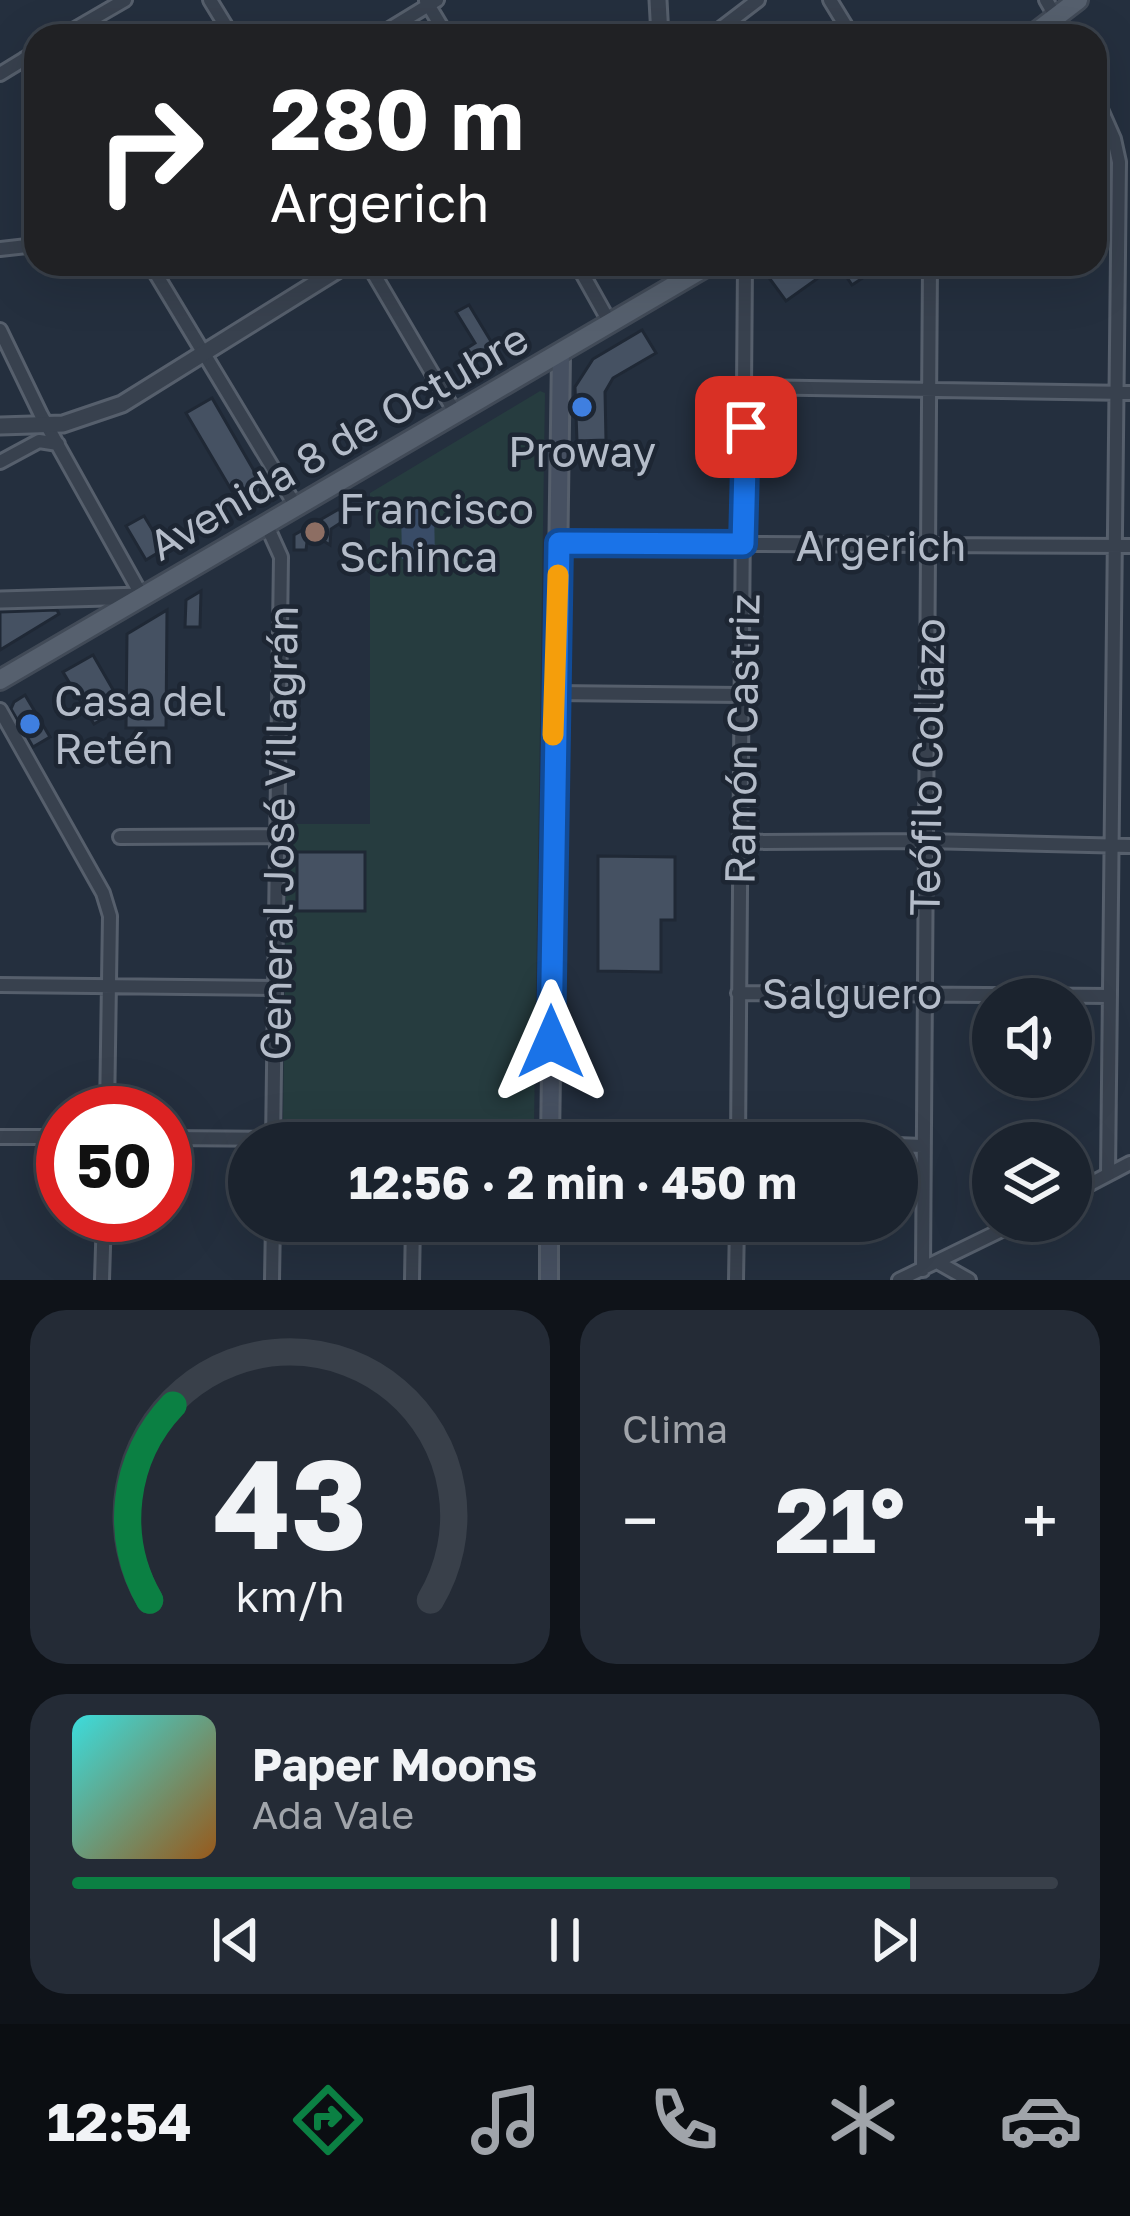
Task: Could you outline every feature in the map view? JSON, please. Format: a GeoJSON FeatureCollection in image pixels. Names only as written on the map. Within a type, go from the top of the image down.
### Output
{"type":"FeatureCollection","features":[{"type":"Feature","properties":{"kind":"main road"},"geometry":{"type":"LineString","coordinates":[[1051,8],[1078,0]]}},
{"type":"Feature","properties":{"kind":"main road","name":"Avenida 8 de Octubre"},"geometry":{"type":"LineString","coordinates":[[0,680],[690,276]]}},
{"type":"Feature","properties":{"kind":"main road"},"geometry":{"type":"LineString","coordinates":[[550,1122],[561,354]]}},
{"type":"Feature","properties":{"kind":"main road"},"geometry":{"type":"LineString","coordinates":[[549,1242],[549,1280]]}},
{"type":"Feature","properties":{"kind":"street"},"geometry":{"type":"LineString","coordinates":[[84,24],[125,0]]}},
{"type":"Feature","properties":{"kind":"street"},"geometry":{"type":"LineString","coordinates":[[727,24],[758,0]]}},
{"type":"Feature","properties":{"kind":"street"},"geometry":{"type":"LineString","coordinates":[[396,24],[430,2]]}},
{"type":"Feature","properties":{"kind":"street"},"geometry":{"type":"LineString","coordinates":[[1107,123],[1119,162],[1108,1174]]}},
{"type":"Feature","properties":{"kind":"street"},"geometry":{"type":"LineString","coordinates":[[157,276],[297,508]]}},
{"type":"Feature","properties":{"kind":"street"},"geometry":{"type":"LineString","coordinates":[[8,426],[92,416],[122,404],[328,276]]}},
{"type":"Feature","properties":{"kind":"street"},"geometry":{"type":"LineString","coordinates":[[375,276],[456,415]]}},
{"type":"Feature","properties":{"kind":"street"},"geometry":{"type":"LineString","coordinates":[[584,276],[610,323]]}},
{"type":"Feature","properties":{"kind":"street","name":"Ramón Castriz"},"geometry":{"type":"LineString","coordinates":[[738,1122],[745,276]]}},
{"type":"Feature","properties":{"kind":"street","name":"Teófilo Collazo"},"geometry":{"type":"LineString","coordinates":[[923,1270],[930,276]]}},
{"type":"Feature","properties":{"kind":"street"},"geometry":{"type":"LineString","coordinates":[[0,330],[44,421],[142,596],[0,600]]}},
{"type":"Feature","properties":{"kind":"street"},"geometry":{"type":"LineString","coordinates":[[746,387],[1130,393]]}},
{"type":"Feature","properties":{"kind":"street"},"geometry":{"type":"LineString","coordinates":[[8,426],[22,438],[19,450]]}},
{"type":"Feature","properties":{"kind":"street"},"geometry":{"type":"LineString","coordinates":[[0,462],[39,441],[58,444]]}},
{"type":"Feature","properties":{"kind":"street","name":"General José Villagrán"},"geometry":{"type":"LineString","coordinates":[[267,526],[281,557],[273,1122]]}},
{"type":"Feature","properties":{"kind":"street","name":"Argerich"},"geometry":{"type":"LineString","coordinates":[[559,543],[1130,546]]}},
{"type":"Feature","properties":{"kind":"street"},"geometry":{"type":"LineString","coordinates":[[554,693],[741,695]]}},
{"type":"Feature","properties":{"kind":"street"},"geometry":{"type":"LineString","coordinates":[[0,710],[103,893],[110,916],[107,1086]]}},
{"type":"Feature","properties":{"kind":"street"},"geometry":{"type":"LineString","coordinates":[[120,837],[277,836]]}},
{"type":"Feature","properties":{"kind":"street"},"geometry":{"type":"LineString","coordinates":[[739,842],[1130,846]]}},
{"type":"Feature","properties":{"kind":"street"},"geometry":{"type":"LineString","coordinates":[[0,985],[275,988]]}},
{"type":"Feature","properties":{"kind":"street","name":"Salguero"},"geometry":{"type":"LineString","coordinates":[[738,993],[1110,996]]}},
{"type":"Feature","properties":{"kind":"street"},"geometry":{"type":"LineString","coordinates":[[0,1136],[36,1137]]}},
{"type":"Feature","properties":{"kind":"street"},"geometry":{"type":"LineString","coordinates":[[192,1138],[228,1139]]}},
{"type":"Feature","properties":{"kind":"street"},"geometry":{"type":"LineString","coordinates":[[918,1146],[922,1146]]}},
{"type":"Feature","properties":{"kind":"street"},"geometry":{"type":"LineString","coordinates":[[1092,1183],[1130,1163]]}},
{"type":"Feature","properties":{"kind":"street"},"geometry":{"type":"LineString","coordinates":[[102,1280],[103,1242]]}},
{"type":"Feature","properties":{"kind":"street"},"geometry":{"type":"LineString","coordinates":[[272,1242],[272,1280]]}},
{"type":"Feature","properties":{"kind":"street"},"geometry":{"type":"LineString","coordinates":[[412,1242],[412,1280]]}},
{"type":"Feature","properties":{"kind":"street"},"geometry":{"type":"LineString","coordinates":[[736,1280],[737,1242]]}},
{"type":"Feature","properties":{"kind":"street"},"geometry":{"type":"LineString","coordinates":[[899,1280],[980,1242]]}},
{"type":"Feature","properties":{"kind":"street"},"geometry":{"type":"LineString","coordinates":[[939,1263],[969,1280]]}},
{"type":"Feature","properties":{"kind":"green space"},"geometry":{"type":"Polygon","coordinates":[[[540,391],[545,393],[534,1122],[283,1122],[287,824],[370,824],[370,493],[540,391]]]}},
{"type":"Feature","properties":{"kind":"water"},"geometry":{"type":"Polygon","coordinates":[[[401,509],[434,509],[435,559],[402,559],[401,509]]]}},
{"type":"Feature","properties":{"kind":"building"},"geometry":{"type":"Polygon","coordinates":[[[768,276],[821,276],[786,301],[768,276]]]}},
{"type":"Feature","properties":{"kind":"building"},"geometry":{"type":"Polygon","coordinates":[[[469,305],[498,353],[469,364],[461,352],[475,343],[456,312],[469,305]]]}},
{"type":"Feature","properties":{"kind":"building"},"geometry":{"type":"Polygon","coordinates":[[[642,330],[656,353],[613,378],[605,392],[606,440],[577,441],[575,387],[593,359],[642,330]]]}},
{"type":"Feature","properties":{"kind":"building"},"geometry":{"type":"Polygon","coordinates":[[[212,398],[261,483],[259,498],[242,508],[186,413],[212,398]]]}},
{"type":"Feature","properties":{"kind":"building","name":"Francisco Schinca"},"geometry":{"type":"Polygon","coordinates":[[[339,509],[345,520],[331,529],[330,545],[317,537],[307,542],[306,550],[294,550],[294,535],[339,509]]]}},
{"type":"Feature","properties":{"kind":"building"},"geometry":{"type":"Polygon","coordinates":[[[144,516],[164,549],[146,560],[126,526],[144,516]]]}},
{"type":"Feature","properties":{"kind":"building"},"geometry":{"type":"Polygon","coordinates":[[[201,591],[200,627],[185,627],[186,600],[201,591]]]}},
{"type":"Feature","properties":{"kind":"building"},"geometry":{"type":"Polygon","coordinates":[[[57,610],[59,614],[0,650],[0,612],[57,610]]]}},
{"type":"Feature","properties":{"kind":"building"},"geometry":{"type":"Polygon","coordinates":[[[167,610],[166,728],[126,728],[127,634],[167,610]]]}},
{"type":"Feature","properties":{"kind":"building"},"geometry":{"type":"Polygon","coordinates":[[[93,655],[123,707],[94,724],[63,672],[93,655]]]}},
{"type":"Feature","properties":{"kind":"building","name":"Casa del Retén"},"geometry":{"type":"Polygon","coordinates":[[[25,695],[50,737],[33,747],[11,709],[25,695]]]}},
{"type":"Feature","properties":{"kind":"building"},"geometry":{"type":"Polygon","coordinates":[[[297,852],[365,852],[365,911],[297,911],[297,852]]]}},
{"type":"Feature","properties":{"kind":"building"},"geometry":{"type":"Polygon","coordinates":[[[598,856],[675,857],[675,920],[661,920],[661,972],[598,971],[598,856]]]}},
{"type":"Feature","properties":{"kind":"slow traffic"},"geometry":{"type":"LineString","coordinates":[[553,735],[558,575]]}},
{"type":"Feature","properties":{"kind":"place","name":"Proway"},"geometry":{"type":"Point","coordinates":[582,407]}},
{"type":"Feature","properties":{"kind":"place","name":"Francisco Schinca"},"geometry":{"type":"Point","coordinates":[315,532]}},
{"type":"Feature","properties":{"kind":"place","name":"Casa del Retén"},"geometry":{"type":"Point","coordinates":[30,724]}},
{"type":"Feature","properties":{"kind":"route"},"geometry":{"type":"LineString","coordinates":[[551,1042],[559,543],[743,544],[746,427]]}}]}
